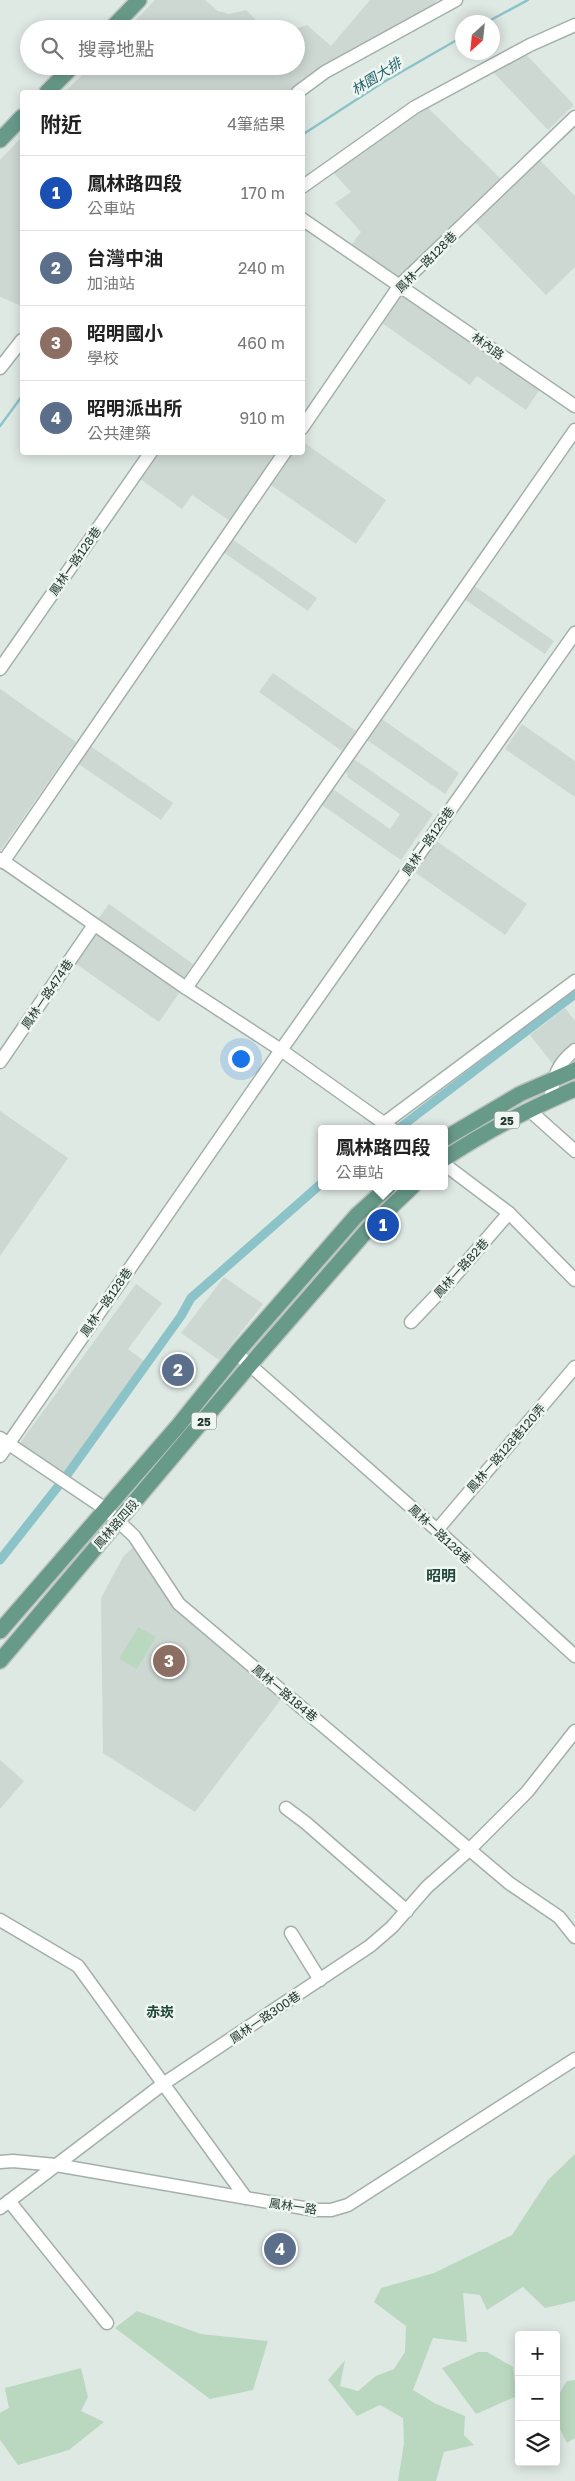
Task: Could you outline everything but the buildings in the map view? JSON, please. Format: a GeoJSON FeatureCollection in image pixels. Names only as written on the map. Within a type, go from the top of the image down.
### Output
{"type":"FeatureCollection","features":[{"type":"Feature","properties":{"kind":"main road"},"geometry":{"type":"LineString","coordinates":[[120,20],[139,0]]}},
{"type":"Feature","properties":{"kind":"main road"},"geometry":{"type":"LineString","coordinates":[[49,90],[64,75]]}},
{"type":"Feature","properties":{"kind":"main road"},"geometry":{"type":"LineString","coordinates":[[0,140],[20,119]]}},
{"type":"Feature","properties":{"kind":"main road","name":"25"},"geometry":{"type":"LineString","coordinates":[[448,1138],[520,1094],[575,1070]]}},
{"type":"Feature","properties":{"kind":"main road","name":"25"},"geometry":{"type":"LineString","coordinates":[[448,1156],[479,1136],[528,1110],[575,1089]]}},
{"type":"Feature","properties":{"kind":"main road","name":"鳳林路四段"},"geometry":{"type":"LineString","coordinates":[[0,1631],[104,1508],[178,1426],[236,1353],[357,1215],[385,1190]]}},
{"type":"Feature","properties":{"kind":"main road","name":"鳳林路四段"},"geometry":{"type":"LineString","coordinates":[[0,1661],[248,1366],[365,1233],[409,1190]]}},
{"type":"Feature","properties":{"kind":"street"},"geometry":{"type":"LineString","coordinates":[[301,90],[324,72],[456,0]]}},
{"type":"Feature","properties":{"kind":"street"},"geometry":{"type":"LineString","coordinates":[[305,185],[415,107],[530,45],[575,25]]}},
{"type":"Feature","properties":{"kind":"street","name":"鳳林一路128巷"},"geometry":{"type":"LineString","coordinates":[[305,424],[400,286],[575,117]]}},
{"type":"Feature","properties":{"kind":"street","name":"林內路"},"geometry":{"type":"LineString","coordinates":[[305,226],[400,286],[575,406]]}},
{"type":"Feature","properties":{"kind":"street"},"geometry":{"type":"LineString","coordinates":[[0,368],[20,343]]}},
{"type":"Feature","properties":{"kind":"street"},"geometry":{"type":"LineString","coordinates":[[186,988],[575,430]]}},
{"type":"Feature","properties":{"kind":"street","name":"鳳林一路128巷"},"geometry":{"type":"LineString","coordinates":[[0,669],[149,455]]}},
{"type":"Feature","properties":{"kind":"street"},"geometry":{"type":"LineString","coordinates":[[283,455],[2,861],[186,988],[281,1050],[385,1125]]}},
{"type":"Feature","properties":{"kind":"street","name":"鳳林一路128巷"},"geometry":{"type":"LineString","coordinates":[[4,1441],[575,632]]}},
{"type":"Feature","properties":{"kind":"street","name":"鳳林一路474巷"},"geometry":{"type":"LineString","coordinates":[[0,1062],[94,925]]}},
{"type":"Feature","properties":{"kind":"street"},"geometry":{"type":"LineString","coordinates":[[391,1125],[575,980]]}},
{"type":"Feature","properties":{"kind":"street"},"geometry":{"type":"LineString","coordinates":[[550,1100],[554,1078],[562,1060],[575,1050]]}},
{"type":"Feature","properties":{"kind":"street"},"geometry":{"type":"LineString","coordinates":[[528,1110],[575,1151]]}},
{"type":"Feature","properties":{"kind":"street"},"geometry":{"type":"LineString","coordinates":[[448,1167],[509,1213],[575,1280]]}},
{"type":"Feature","properties":{"kind":"street","name":"鳳林一路82巷"},"geometry":{"type":"LineString","coordinates":[[411,1322],[452,1279],[509,1213]]}},
{"type":"Feature","properties":{"kind":"street","name":"鳳林一路128巷"},"geometry":{"type":"LineString","coordinates":[[236,1353],[248,1366],[437,1530],[575,1656]]}},
{"type":"Feature","properties":{"kind":"street","name":"鳳林一路128巷120弄"},"geometry":{"type":"LineString","coordinates":[[437,1530],[575,1367]]}},
{"type":"Feature","properties":{"kind":"street"},"geometry":{"type":"LineString","coordinates":[[0,1456],[4,1441],[104,1508],[118,1521]]}},
{"type":"Feature","properties":{"kind":"street","name":"鳳林一路184巷"},"geometry":{"type":"LineString","coordinates":[[118,1521],[134,1536],[179,1604],[509,1884],[559,1917],[575,1937]]}},
{"type":"Feature","properties":{"kind":"street"},"geometry":{"type":"LineString","coordinates":[[290,1934],[320,1980],[370,1946],[407,1911],[427,1887],[469,1850],[527,1792],[575,1731]]}},
{"type":"Feature","properties":{"kind":"street"},"geometry":{"type":"LineString","coordinates":[[286,1808],[306,1823],[407,1911]]}},
{"type":"Feature","properties":{"kind":"street"},"geometry":{"type":"LineString","coordinates":[[0,1920],[78,1966],[246,2198]]}},
{"type":"Feature","properties":{"kind":"street","name":"鳳林一路300巷"},"geometry":{"type":"LineString","coordinates":[[5,2205],[163,2084],[320,1980]]}},
{"type":"Feature","properties":{"kind":"street","name":"鳳林一路"},"geometry":{"type":"LineString","coordinates":[[0,2162],[13,2161],[56,2165],[315,2210],[332,2210],[348,2205],[575,2059]]}},
{"type":"Feature","properties":{"kind":"street"},"geometry":{"type":"LineString","coordinates":[[5,2205],[107,2323]]}},
{"type":"Feature","properties":{"kind":"shaded area"},"geometry":{"type":"Polygon","coordinates":[[[155,0],[205,0],[218,11],[229,14],[246,10],[256,20],[136,20],[155,0]]]}},
{"type":"Feature","properties":{"kind":"shaded area"},"geometry":{"type":"Polygon","coordinates":[[[370,0],[437,0],[428,11],[321,68],[292,90],[67,90],[82,75],[305,75],[305,26],[307,25],[331,46],[370,0]]]}},
{"type":"Feature","properties":{"kind":"shaded area"},"geometry":{"type":"Polygon","coordinates":[[[520,48],[574,105],[548,130],[494,73],[520,48]]]}},
{"type":"Feature","properties":{"kind":"shaded area"},"geometry":{"type":"Polygon","coordinates":[[[428,108],[501,179],[398,278],[352,244],[361,232],[335,203],[351,192],[329,168],[428,108]]]}},
{"type":"Feature","properties":{"kind":"shaded area"},"geometry":{"type":"Polygon","coordinates":[[[20,139],[20,305],[0,297],[0,160],[20,139]]]}},
{"type":"Feature","properties":{"kind":"shaded area"},"geometry":{"type":"Polygon","coordinates":[[[538,158],[575,196],[575,267],[546,295],[473,220],[538,158]]]}},
{"type":"Feature","properties":{"kind":"shaded area"},"geometry":{"type":"Polygon","coordinates":[[[399,292],[540,389],[526,410],[477,376],[470,385],[379,321],[399,292]]]}},
{"type":"Feature","properties":{"kind":"shaded area"},"geometry":{"type":"Polygon","coordinates":[[[305,443],[386,500],[356,544],[268,483],[288,455],[305,455],[305,443]]]}},
{"type":"Feature","properties":{"kind":"shaded area"},"geometry":{"type":"Polygon","coordinates":[[[156,455],[280,456],[233,523],[192,495],[182,509],[139,478],[156,455]]]}},
{"type":"Feature","properties":{"kind":"shaded area"},"geometry":{"type":"Polygon","coordinates":[[[232,539],[317,598],[308,611],[223,552],[232,539]]]}},
{"type":"Feature","properties":{"kind":"shaded area"},"geometry":{"type":"Polygon","coordinates":[[[470,583],[554,641],[545,654],[461,597],[470,583]]]}},
{"type":"Feature","properties":{"kind":"shaded area"},"geometry":{"type":"Polygon","coordinates":[[[273,673],[356,731],[342,751],[259,692],[273,673]]]}},
{"type":"Feature","properties":{"kind":"shaded area"},"geometry":{"type":"Polygon","coordinates":[[[0,689],[76,742],[0,851],[0,689]]]}},
{"type":"Feature","properties":{"kind":"shaded area"},"geometry":{"type":"Polygon","coordinates":[[[379,717],[459,773],[445,794],[364,738],[379,717]]]}},
{"type":"Feature","properties":{"kind":"shaded area"},"geometry":{"type":"Polygon","coordinates":[[[522,724],[575,761],[575,797],[505,749],[522,724]]]}},
{"type":"Feature","properties":{"kind":"shaded area"},"geometry":{"type":"Polygon","coordinates":[[[86,743],[173,803],[161,820],[74,761],[86,743]]]}},
{"type":"Feature","properties":{"kind":"shaded area"},"geometry":{"type":"Polygon","coordinates":[[[351,757],[433,814],[401,860],[319,803],[330,787],[390,829],[400,814],[347,777],[348,774],[342,769],[351,757]]]}},
{"type":"Feature","properties":{"kind":"shaded area"},"geometry":{"type":"Polygon","coordinates":[[[435,840],[527,904],[505,935],[413,871],[435,840]]]}},
{"type":"Feature","properties":{"kind":"shaded area"},"geometry":{"type":"Polygon","coordinates":[[[109,904],[193,964],[183,979],[98,919],[109,904]]]}},
{"type":"Feature","properties":{"kind":"shaded area"},"geometry":{"type":"Polygon","coordinates":[[[95,928],[182,989],[159,1022],[72,961],[95,928]]]}},
{"type":"Feature","properties":{"kind":"shaded area"},"geometry":{"type":"Polygon","coordinates":[[[565,1008],[575,1021],[575,1052],[555,1067],[530,1035],[565,1008]]]}},
{"type":"Feature","properties":{"kind":"shaded area"},"geometry":{"type":"Polygon","coordinates":[[[0,1111],[68,1158],[0,1256],[0,1111]]]}},
{"type":"Feature","properties":{"kind":"shaded area"},"geometry":{"type":"Polygon","coordinates":[[[224,1277],[263,1304],[219,1360],[181,1333],[224,1277]]]}},
{"type":"Feature","properties":{"kind":"shaded area"},"geometry":{"type":"Polygon","coordinates":[[[136,1284],[162,1303],[128,1349],[148,1364],[63,1474],[20,1443],[136,1284]]]}},
{"type":"Feature","properties":{"kind":"shaded area"},"geometry":{"type":"Polygon","coordinates":[[[133,1547],[177,1611],[282,1698],[195,1812],[103,1753],[101,1598],[123,1557],[133,1547]]]}},
{"type":"Feature","properties":{"kind":"shaded area"},"geometry":{"type":"Polygon","coordinates":[[[0,1760],[24,1781],[0,1809],[0,1760]]]}},
{"type":"Feature","properties":{"kind":"green space"},"geometry":{"type":"Polygon","coordinates":[[[138,1627],[156,1637],[137,1669],[119,1659],[138,1627]]]}},
{"type":"Feature","properties":{"kind":"green space"},"geometry":{"type":"Polygon","coordinates":[[[575,2154],[575,2301],[545,2308],[523,2287],[487,2310],[480,2295],[463,2293],[467,2342],[433,2338],[413,2390],[436,2404],[465,2416],[464,2435],[474,2445],[444,2452],[436,2481],[398,2481],[404,2443],[403,2418],[380,2405],[357,2416],[328,2380],[345,2360],[340,2386],[358,2391],[376,2376],[394,2369],[405,2352],[406,2326],[374,2302],[381,2288],[434,2273],[512,2235],[548,2180],[575,2154]]]}},
{"type":"Feature","properties":{"kind":"green space"},"geometry":{"type":"Polygon","coordinates":[[[137,2311],[201,2334],[268,2341],[253,2390],[210,2399],[115,2328],[137,2311]]]}},
{"type":"Feature","properties":{"kind":"green space"},"geometry":{"type":"Polygon","coordinates":[[[478,2352],[487,2352],[513,2367],[515,2397],[476,2414],[442,2368],[478,2352]]]}},
{"type":"Feature","properties":{"kind":"green space"},"geometry":{"type":"Polygon","coordinates":[[[81,2368],[88,2397],[81,2411],[104,2422],[69,2450],[18,2465],[0,2440],[0,2413],[9,2408],[5,2388],[81,2368]]]}},
{"type":"Feature","properties":{"kind":"green space"},"geometry":{"type":"Polygon","coordinates":[[[575,2380],[575,2438],[567,2443],[560,2428],[560,2394],[567,2381],[575,2380]]]}},
{"type":"Feature","properties":{"kind":"waterway","name":"林園大排"},"geometry":{"type":"LineString","coordinates":[[500,15],[528,0]]}},
{"type":"Feature","properties":{"kind":"waterway","name":"林園大排"},"geometry":{"type":"LineString","coordinates":[[305,133],[382,83],[455,41]]}},
{"type":"Feature","properties":{"kind":"waterway","name":"林園大排"},"geometry":{"type":"LineString","coordinates":[[0,426],[20,399]]}},
{"type":"Feature","properties":{"kind":"waterway"},"geometry":{"type":"LineString","coordinates":[[403,1125],[575,994]]}},
{"type":"Feature","properties":{"kind":"waterway"},"geometry":{"type":"LineString","coordinates":[[0,1560],[67,1475],[181,1316],[191,1298],[318,1187]]}},
{"type":"Feature","properties":{"kind":"place","name":"鳳林路四段"},"geometry":{"type":"Point","coordinates":[383,1225]}},
{"type":"Feature","properties":{"kind":"place","name":"台灣中油"},"geometry":{"type":"Point","coordinates":[178,1370]}},
{"type":"Feature","properties":{"kind":"place","name":"昭明國小"},"geometry":{"type":"Point","coordinates":[169,1661]}},
{"type":"Feature","properties":{"kind":"place","name":"昭明派出所"},"geometry":{"type":"Point","coordinates":[280,2249]}},
{"type":"Feature","properties":{"kind":"district","name":"昭明"},"geometry":{"type":"Point","coordinates":[441,1575]}},
{"type":"Feature","properties":{"kind":"district","name":"赤崁"},"geometry":{"type":"Point","coordinates":[160,2011]}}]}
